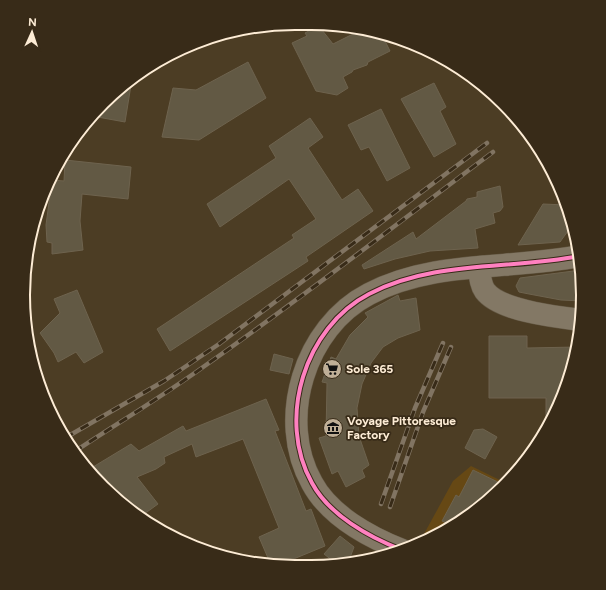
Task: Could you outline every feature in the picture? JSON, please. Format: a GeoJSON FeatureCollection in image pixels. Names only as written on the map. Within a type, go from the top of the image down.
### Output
{"type":"FeatureCollection","features":[{"type":"Feature","properties":{"kind":"street"},"geometry":{"type":"LineString","coordinates":[[394,547],[366,534],[348,521],[321,497],[306,471],[300,450],[297,431],[298,398],[302,380],[316,345],[324,333],[346,310],[363,297],[400,280],[425,274],[573,257]]}},
{"type":"Feature","properties":{"kind":"street"},"geometry":{"type":"LineString","coordinates":[[479,267],[481,283],[485,291],[501,302],[514,308],[547,316],[575,319]]}},
{"type":"Feature","properties":{"kind":"shaded area"},"geometry":{"type":"Polygon","coordinates":[[[471,466],[500,480],[486,494],[458,515],[424,534],[453,481],[471,466]]]}},
{"type":"Feature","properties":{"kind":"building"},"geometry":{"type":"Polygon","coordinates":[[[310,30],[323,31],[333,44],[354,33],[363,35],[385,40],[390,51],[368,62],[367,65],[353,70],[343,77],[348,88],[337,95],[316,91],[292,43],[307,36],[305,33],[310,30]]]}},
{"type":"Feature","properties":{"kind":"building"},"geometry":{"type":"Polygon","coordinates":[[[248,62],[266,98],[199,140],[162,137],[173,88],[196,90],[248,62]]]}},
{"type":"Feature","properties":{"kind":"building"},"geometry":{"type":"Polygon","coordinates":[[[434,83],[446,107],[440,111],[456,144],[434,157],[401,99],[434,83]]]}},
{"type":"Feature","properties":{"kind":"building"},"geometry":{"type":"Polygon","coordinates":[[[131,88],[125,122],[99,117],[131,88]]]}},
{"type":"Feature","properties":{"kind":"building"},"geometry":{"type":"Polygon","coordinates":[[[381,109],[410,168],[387,181],[369,147],[361,150],[348,125],[381,109]]]}},
{"type":"Feature","properties":{"kind":"building"},"geometry":{"type":"Polygon","coordinates":[[[310,118],[323,137],[308,148],[342,200],[358,189],[373,211],[306,257],[308,261],[170,351],[157,329],[294,238],[292,235],[316,219],[289,179],[220,227],[207,204],[276,158],[269,146],[310,118]]]}},
{"type":"Feature","properties":{"kind":"building"},"geometry":{"type":"Polygon","coordinates":[[[67,160],[131,167],[128,199],[82,194],[80,221],[83,250],[52,254],[52,243],[47,242],[46,225],[50,194],[56,180],[64,181],[65,164],[67,160]]]}},
{"type":"Feature","properties":{"kind":"building"},"geometry":{"type":"Polygon","coordinates":[[[500,186],[503,207],[500,211],[493,213],[495,223],[475,229],[478,248],[430,251],[395,259],[364,269],[362,265],[413,232],[416,239],[467,199],[477,197],[477,192],[500,186]]]}},
{"type":"Feature","properties":{"kind":"building"},"geometry":{"type":"Polygon","coordinates":[[[543,204],[560,205],[568,231],[560,242],[518,245],[543,204]]]}},
{"type":"Feature","properties":{"kind":"building"},"geometry":{"type":"Polygon","coordinates":[[[575,271],[576,301],[561,300],[519,292],[516,286],[520,278],[575,271]]]}},
{"type":"Feature","properties":{"kind":"building"},"geometry":{"type":"Polygon","coordinates":[[[77,290],[103,352],[84,363],[76,352],[58,362],[54,353],[40,333],[60,313],[54,299],[77,290]]]}},
{"type":"Feature","properties":{"kind":"building"},"geometry":{"type":"Polygon","coordinates":[[[398,295],[400,301],[416,298],[420,330],[398,338],[383,347],[371,363],[362,384],[357,408],[359,436],[369,465],[362,470],[365,477],[346,487],[338,471],[332,474],[319,438],[326,436],[327,383],[322,382],[331,357],[336,359],[350,335],[368,317],[365,313],[398,295]]]}},
{"type":"Feature","properties":{"kind":"building"},"geometry":{"type":"Polygon","coordinates":[[[489,336],[527,336],[527,348],[571,347],[562,380],[546,417],[546,398],[489,398],[489,336]]]}},
{"type":"Feature","properties":{"kind":"building"},"geometry":{"type":"Polygon","coordinates":[[[274,354],[293,359],[289,374],[270,370],[274,354]]]}},
{"type":"Feature","properties":{"kind":"building"},"geometry":{"type":"Polygon","coordinates":[[[266,399],[279,430],[275,431],[306,511],[311,509],[325,546],[292,560],[268,558],[259,537],[279,528],[243,439],[196,457],[192,444],[164,457],[165,463],[156,469],[137,477],[158,504],[145,513],[120,494],[93,467],[131,444],[139,451],[183,426],[186,431],[266,399]]]}},
{"type":"Feature","properties":{"kind":"building"},"geometry":{"type":"Polygon","coordinates":[[[483,429],[497,437],[485,459],[465,448],[474,430],[483,429]]]}},
{"type":"Feature","properties":{"kind":"building"},"geometry":{"type":"Polygon","coordinates":[[[473,470],[498,482],[486,494],[458,515],[446,523],[442,521],[456,495],[459,497],[473,470]]]}},
{"type":"Feature","properties":{"kind":"building"},"geometry":{"type":"Polygon","coordinates":[[[340,536],[354,547],[350,557],[330,559],[324,554],[340,536]]]}},
{"type":"Feature","properties":{"kind":"railway"},"geometry":{"type":"LineString","coordinates":[[70,435],[164,381],[219,344],[487,143]]}},
{"type":"Feature","properties":{"kind":"railway"},"geometry":{"type":"LineString","coordinates":[[80,448],[173,388],[242,339],[493,152]]}},
{"type":"Feature","properties":{"kind":"railway"},"geometry":{"type":"LineString","coordinates":[[381,504],[415,408],[443,343]]}},
{"type":"Feature","properties":{"kind":"railway"},"geometry":{"type":"LineString","coordinates":[[390,507],[423,412],[451,347]]}},
{"type":"Feature","properties":{"kind":"cycle path"},"geometry":{"type":"LineString","coordinates":[[394,547],[376,539],[339,515],[319,495],[301,458],[297,431],[297,404],[303,377],[313,351],[328,328],[347,309],[369,294],[394,283],[445,271],[573,257]]}},
{"type":"Feature","properties":{"kind":"place","name":"Sole 365"},"geometry":{"type":"Point","coordinates":[332,369]}},
{"type":"Feature","properties":{"kind":"place","name":"Voyage Pittoresque Factory"},"geometry":{"type":"Point","coordinates":[333,428]}}]}
